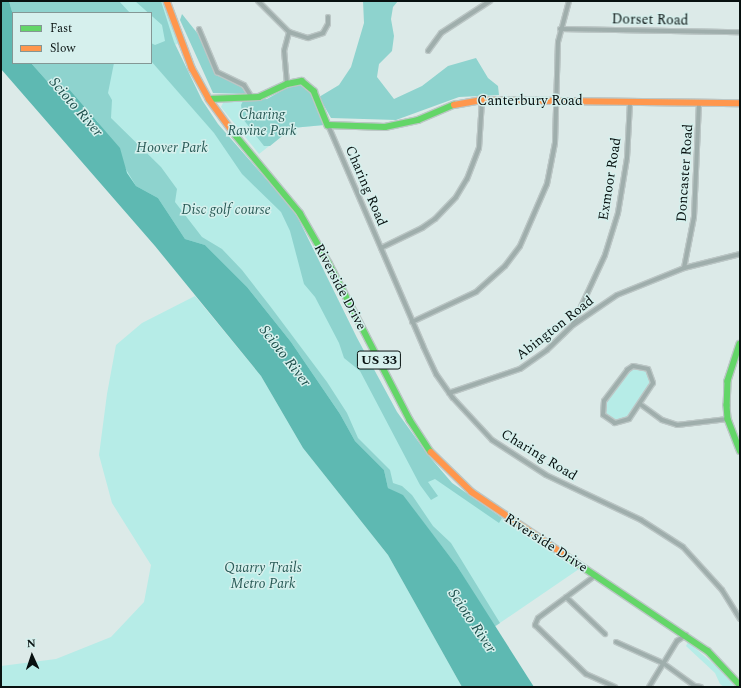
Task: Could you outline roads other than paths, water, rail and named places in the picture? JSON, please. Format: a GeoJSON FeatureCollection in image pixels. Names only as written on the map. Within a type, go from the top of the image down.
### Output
{"type":"FeatureCollection","features":[{"type":"Feature","properties":{"kind":"main road","name":"Riverside Drive"},"geometry":{"type":"LineString","coordinates":[[166,1],[192,68],[209,99],[231,130],[300,213],[329,263],[410,420],[433,455],[472,492],[491,506],[686,635],[719,661],[740,685]]}},
{"type":"Feature","properties":{"kind":"main road"},"geometry":{"type":"LineString","coordinates":[[209,99],[252,98],[264,96],[286,84],[302,81],[310,86],[328,124]]}},
{"type":"Feature","properties":{"kind":"main road","name":"Canterbury Road"},"geometry":{"type":"LineString","coordinates":[[328,124],[395,126],[418,120],[455,105],[482,100],[740,103]]}},
{"type":"Feature","properties":{"kind":"main road"},"geometry":{"type":"LineString","coordinates":[[740,344],[728,381],[728,419],[740,451]]}},
{"type":"Feature","properties":{"kind":"street"},"geometry":{"type":"LineString","coordinates":[[258,1],[289,32],[308,38],[319,36],[326,29],[328,17]]}},
{"type":"Feature","properties":{"kind":"street"},"geometry":{"type":"LineString","coordinates":[[428,51],[441,34],[490,1]]}},
{"type":"Feature","properties":{"kind":"street"},"geometry":{"type":"LineString","coordinates":[[412,322],[476,292],[505,266],[520,246],[547,184],[555,143],[557,54],[560,29],[569,1]]}},
{"type":"Feature","properties":{"kind":"street"},"geometry":{"type":"LineString","coordinates":[[199,29],[217,72],[244,85],[252,98]]}},
{"type":"Feature","properties":{"kind":"street","name":"Dorset Road"},"geometry":{"type":"LineString","coordinates":[[560,29],[740,32]]}},
{"type":"Feature","properties":{"kind":"street"},"geometry":{"type":"LineString","coordinates":[[286,84],[284,51],[289,32]]}},
{"type":"Feature","properties":{"kind":"street"},"geometry":{"type":"LineString","coordinates":[[381,248],[428,223],[456,196],[467,179],[479,148],[482,100]]}},
{"type":"Feature","properties":{"kind":"street","name":"Exmoor Road"},"geometry":{"type":"LineString","coordinates":[[573,325],[604,255],[618,213],[627,158],[630,102]]}},
{"type":"Feature","properties":{"kind":"street","name":"Doncaster Road"},"geometry":{"type":"LineString","coordinates":[[684,268],[696,201],[699,103]]}},
{"type":"Feature","properties":{"kind":"street","name":"Charing Road"},"geometry":{"type":"LineString","coordinates":[[328,124],[412,322],[436,374],[449,393],[492,440],[546,475],[641,520],[683,547],[722,590],[740,619]]}},
{"type":"Feature","properties":{"kind":"street","name":"Abington Road"},"geometry":{"type":"LineString","coordinates":[[449,393],[520,369],[547,350],[573,325],[618,295],[684,268],[740,254]]}},
{"type":"Feature","properties":{"kind":"street"},"geometry":{"type":"LineString","coordinates":[[634,366],[648,369],[652,375],[651,390],[640,404],[629,419],[622,423],[608,420],[603,415],[604,401],[627,370],[634,366]]}},
{"type":"Feature","properties":{"kind":"street"},"geometry":{"type":"LineString","coordinates":[[640,404],[662,420],[677,425],[728,419]]}},
{"type":"Feature","properties":{"kind":"street"},"geometry":{"type":"LineString","coordinates":[[596,575],[536,620],[537,628],[586,674],[615,687]]}},
{"type":"Feature","properties":{"kind":"street"},"geometry":{"type":"LineString","coordinates":[[566,597],[605,634]]}},
{"type":"Feature","properties":{"kind":"street"},"geometry":{"type":"LineString","coordinates":[[649,687],[677,641],[686,635]]}},
{"type":"Feature","properties":{"kind":"street"},"geometry":{"type":"LineString","coordinates":[[616,642],[663,663],[695,686],[701,687]]}},
{"type":"Feature","properties":{"kind":"water","name":"Scioto River"},"geometry":{"type":"Polygon","coordinates":[[[1,1],[9,1],[12,12],[12,64],[32,64],[55,90],[68,88],[120,148],[127,173],[136,186],[158,198],[185,239],[205,245],[247,287],[291,342],[340,414],[355,441],[384,470],[388,488],[403,495],[457,566],[534,687],[462,687],[388,555],[303,448],[261,376],[155,246],[1,69],[1,1]]]}},
{"type":"Feature","properties":{"kind":"park label","name":"Charing Ravine Park"},"geometry":{"type":"Point","coordinates":[262,124]}},
{"type":"Feature","properties":{"kind":"park label","name":"Hoover Park"},"geometry":{"type":"Point","coordinates":[172,148]}},
{"type":"Feature","properties":{"kind":"park label","name":"Disc golf course"},"geometry":{"type":"Point","coordinates":[226,210]}},
{"type":"Feature","properties":{"kind":"park label","name":"Quarry Trails Metro Park"},"geometry":{"type":"Point","coordinates":[263,576]}}]}
